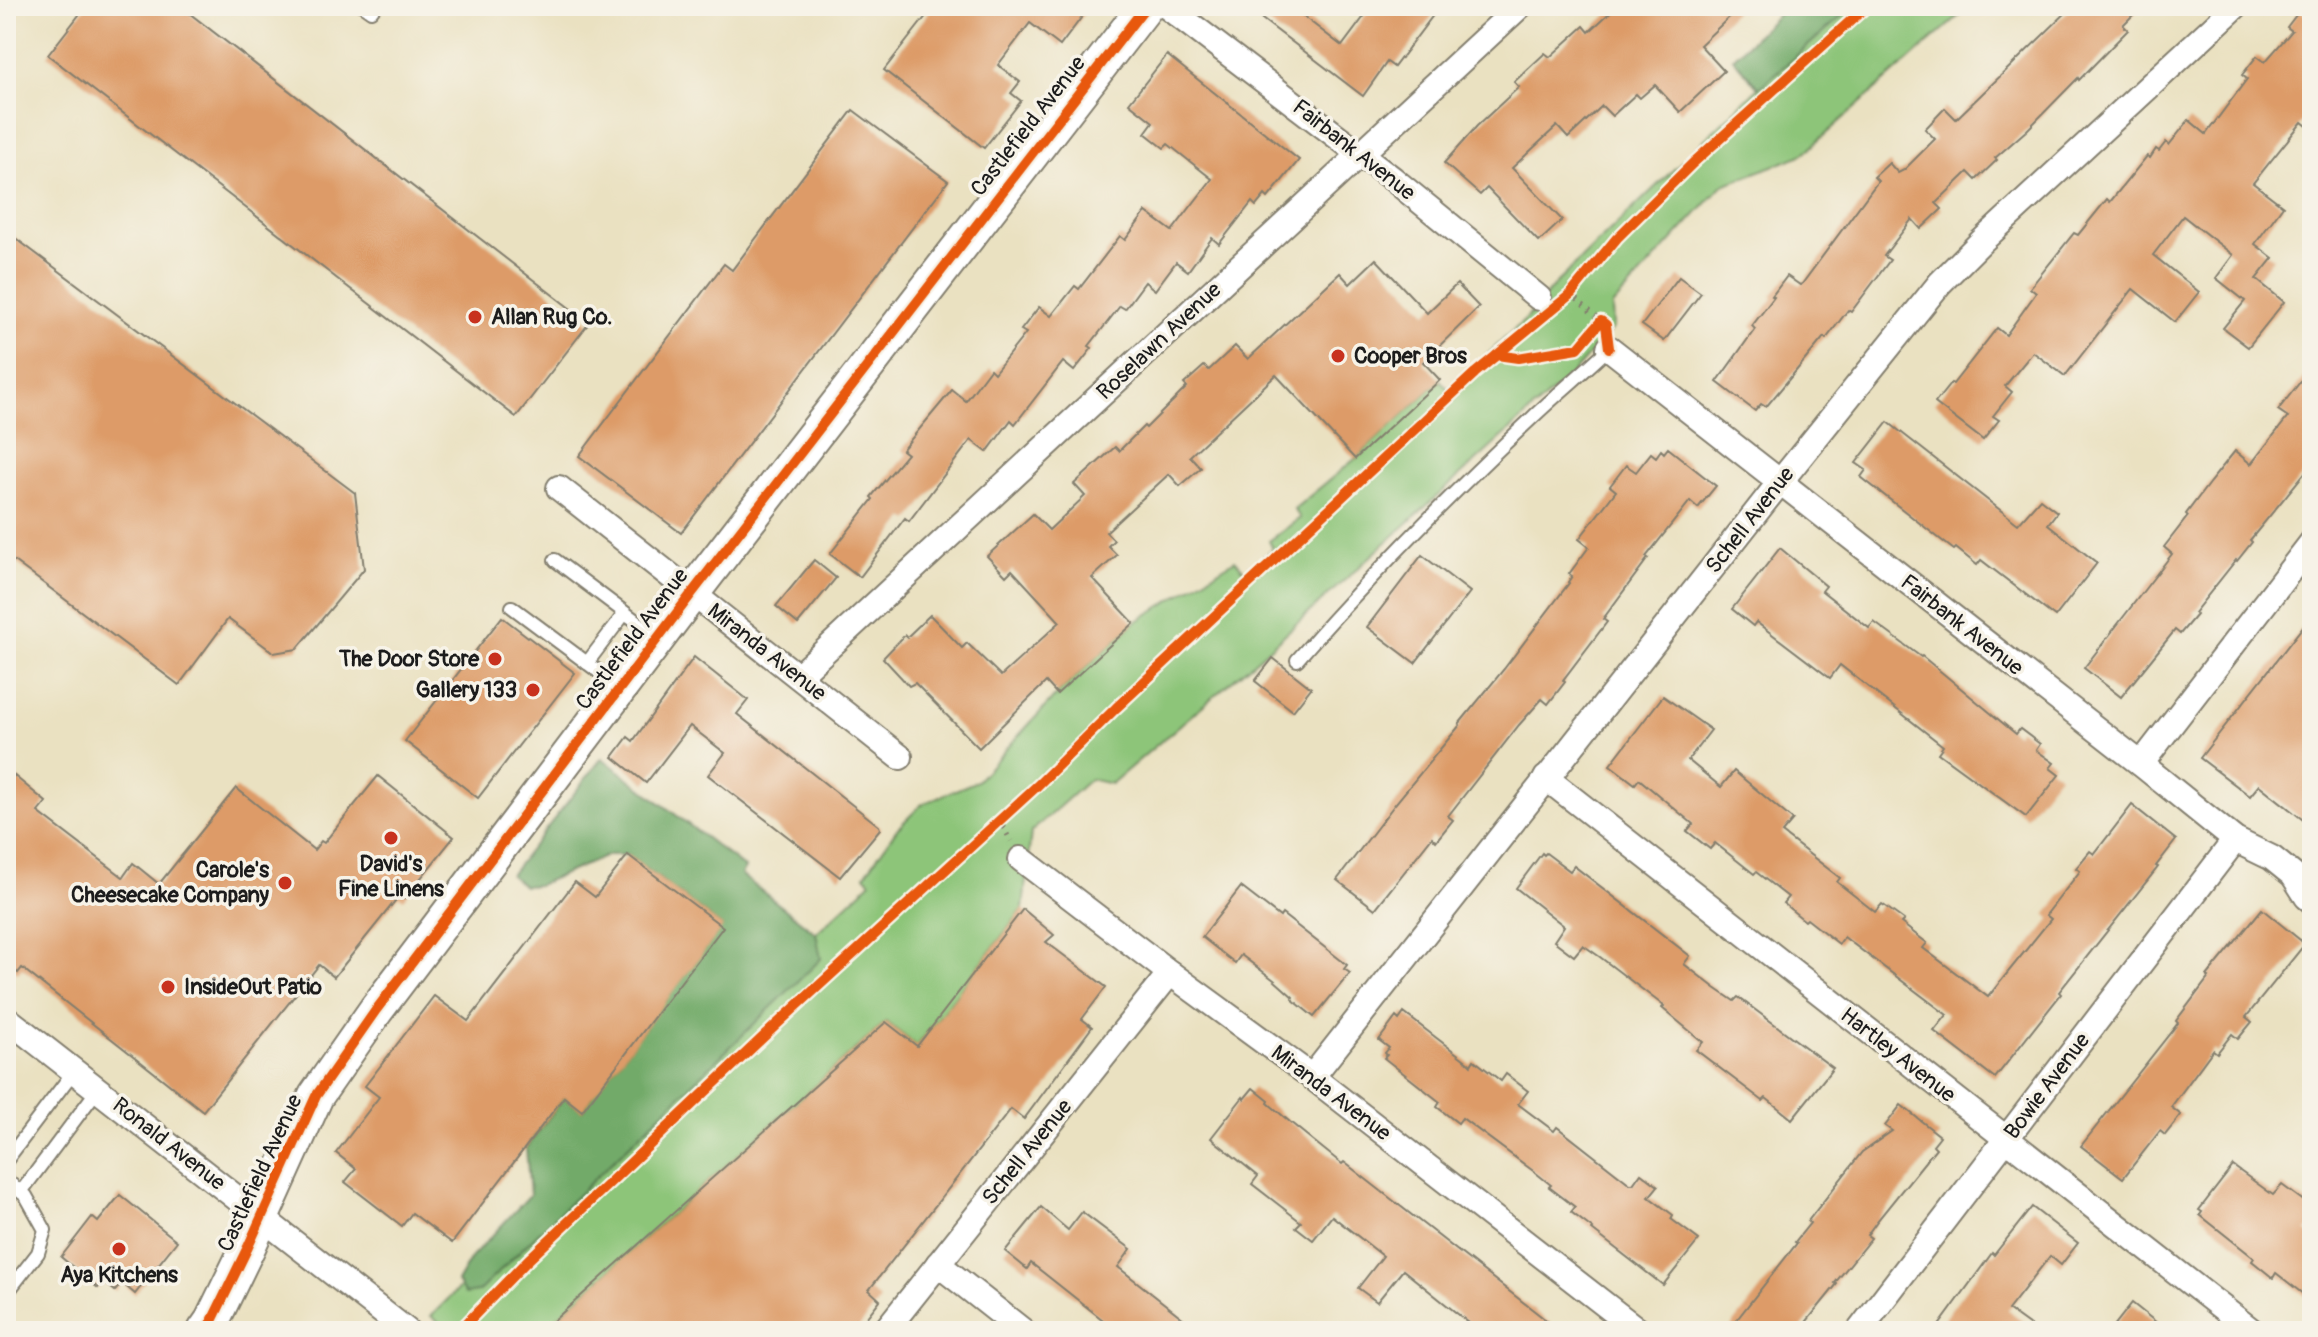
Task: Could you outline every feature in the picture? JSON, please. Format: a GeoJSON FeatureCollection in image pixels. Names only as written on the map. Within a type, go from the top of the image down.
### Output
{"type":"FeatureCollection","features":[{"type":"Feature","properties":{"kind":"street","name":"Castlefield Avenue"},"geometry":{"type":"LineString","coordinates":[[205,1331],[248,1247],[316,1096],[376,1010],[692,593],[1146,6]]}},
{"type":"Feature","properties":{"kind":"street","name":"Fairbank Avenue"},"geometry":{"type":"LineString","coordinates":[[1166,6],[1539,298]]}},
{"type":"Feature","properties":{"kind":"street","name":"Roselawn Avenue"},"geometry":{"type":"LineString","coordinates":[[798,676],[1520,6]]}},
{"type":"Feature","properties":{"kind":"street","name":"Schell Avenue"},"geometry":{"type":"LineString","coordinates":[[1312,1077],[1940,283],[2236,6]]}},
{"type":"Feature","properties":{"kind":"street","name":"Fairbank Avenue"},"geometry":{"type":"LineString","coordinates":[[1601,333],[1780,482],[2235,840],[2272,858],[2293,875],[2312,901]]}},
{"type":"Feature","properties":{"kind":"street","name":"Miranda Avenue"},"geometry":{"type":"LineString","coordinates":[[559,488],[900,757]]}},
{"type":"Feature","properties":{"kind":"street"},"geometry":{"type":"LineString","coordinates":[[2141,764],[2312,542]]}},
{"type":"Feature","properties":{"kind":"street","name":"Hartley Avenue"},"geometry":{"type":"LineString","coordinates":[[1546,778],[2252,1331]]}},
{"type":"Feature","properties":{"kind":"street","name":"Bowie Avenue"},"geometry":{"type":"LineString","coordinates":[[1859,1331],[2235,840]]}},
{"type":"Feature","properties":{"kind":"street","name":"Miranda Avenue"},"geometry":{"type":"LineString","coordinates":[[1021,859],[1312,1077],[1639,1331]]}},
{"type":"Feature","properties":{"kind":"street","name":"Schell Avenue"},"geometry":{"type":"LineString","coordinates":[[885,1331],[1170,973]]}},
{"type":"Feature","properties":{"kind":"street","name":"Ronald Avenue"},"geometry":{"type":"LineString","coordinates":[[6,1018],[407,1331]]}},
{"type":"Feature","properties":{"kind":"street"},"geometry":{"type":"LineString","coordinates":[[938,1264],[1023,1331]]}},
{"type":"Feature","properties":{"kind":"lane"},"geometry":{"type":"LineString","coordinates":[[364,6],[371,11],[375,6]]}},
{"type":"Feature","properties":{"kind":"lane"},"geometry":{"type":"LineString","coordinates":[[1297,660],[1427,519],[1577,379],[1601,333]]}},
{"type":"Feature","properties":{"kind":"lane"},"geometry":{"type":"LineString","coordinates":[[555,560],[658,638]]}},
{"type":"Feature","properties":{"kind":"lane"},"geometry":{"type":"LineString","coordinates":[[512,607],[620,688]]}},
{"type":"Feature","properties":{"kind":"lane"},"geometry":{"type":"LineString","coordinates":[[587,663],[625,613]]}},
{"type":"Feature","properties":{"kind":"lane"},"geometry":{"type":"LineString","coordinates":[[6,1161],[74,1071]]}},
{"type":"Feature","properties":{"kind":"lane"},"geometry":{"type":"LineString","coordinates":[[21,1192],[98,1089]]}},
{"type":"Feature","properties":{"kind":"lane"},"geometry":{"type":"LineString","coordinates":[[6,1180],[26,1196],[45,1230],[38,1253],[6,1294]]}},
{"type":"Feature","properties":{"kind":"path"},"geometry":{"type":"LineString","coordinates":[[1539,298],[1555,305],[1571,294],[1580,282]]}},
{"type":"Feature","properties":{"kind":"path"},"geometry":{"type":"LineString","coordinates":[[1571,294],[1601,333]]}},
{"type":"Feature","properties":{"kind":"path"},"geometry":{"type":"LineString","coordinates":[[989,828],[1008,811]]}},
{"type":"Feature","properties":{"kind":"green space"},"geometry":{"type":"Polygon","coordinates":[[[1787,6],[1970,6],[1802,155],[1723,185],[1612,306],[1613,328],[1572,374],[1262,655],[1111,784],[1090,779],[1031,832],[1023,909],[917,1046],[886,1022],[542,1331],[449,1331],[431,1316],[871,882],[865,875],[897,829],[922,804],[977,781],[1057,694],[1134,623],[1235,560],[1247,573],[1273,548],[1269,541],[1300,518],[1294,509],[1355,459],[1440,380],[1449,390],[1526,319],[1557,282],[1758,88],[1733,58],[1787,6]]]}},
{"type":"Feature","properties":{"kind":"green space"},"geometry":{"type":"Polygon","coordinates":[[[1787,6],[1854,6],[1759,88],[1733,58],[1787,6]]]}},
{"type":"Feature","properties":{"kind":"green space"},"geometry":{"type":"Polygon","coordinates":[[[602,758],[745,868],[741,875],[816,933],[821,959],[478,1292],[465,1294],[457,1282],[471,1258],[530,1195],[526,1148],[564,1097],[582,1110],[722,927],[628,855],[609,855],[538,885],[524,886],[510,875],[602,758]]]}},
{"type":"Feature","properties":{"kind":"building"},"geometry":{"type":"Polygon","coordinates":[[[86,6],[180,6],[589,323],[516,417],[48,55],[86,6]]]}},
{"type":"Feature","properties":{"kind":"building"},"geometry":{"type":"Polygon","coordinates":[[[934,6],[1090,6],[1060,46],[1030,23],[998,65],[1020,82],[1011,93],[1021,101],[984,148],[884,70],[934,6]]]}},
{"type":"Feature","properties":{"kind":"building"},"geometry":{"type":"Polygon","coordinates":[[[1245,6],[1290,6],[1342,46],[1372,6],[1440,6],[1394,67],[1387,62],[1363,96],[1245,6]]]}},
{"type":"Feature","properties":{"kind":"building"},"geometry":{"type":"Polygon","coordinates":[[[1617,6],[1741,6],[1700,45],[1724,71],[1680,112],[1655,85],[1640,98],[1636,94],[1612,116],[1602,106],[1568,138],[1557,126],[1512,168],[1562,220],[1539,242],[1487,188],[1480,195],[1444,163],[1477,126],[1519,87],[1514,82],[1545,53],[1550,57],[1584,26],[1589,32],[1617,6]]]}},
{"type":"Feature","properties":{"kind":"building"},"geometry":{"type":"Polygon","coordinates":[[[2073,6],[2142,6],[2123,25],[2128,30],[1976,180],[1968,172],[1936,203],[1942,209],[1921,229],[1912,219],[1884,256],[1890,260],[1851,312],[1848,310],[1766,407],[1761,404],[1755,411],[1717,382],[1755,329],[1752,326],[1787,276],[1802,284],[1878,181],[1874,177],[1889,163],[1898,173],[1904,170],[1935,139],[1925,129],[1945,108],[1956,119],[2073,6]]]}},
{"type":"Feature","properties":{"kind":"building"},"geometry":{"type":"Polygon","coordinates":[[[2312,8],[2312,130],[2302,122],[2253,183],[2283,206],[2255,244],[2273,258],[2256,279],[2284,302],[2248,347],[2223,328],[2245,301],[2216,278],[2233,255],[2183,216],[2153,255],[2199,292],[2175,322],[2133,289],[2065,376],[2033,352],[2005,386],[2012,392],[1993,416],[1999,420],[1983,440],[1935,403],[1997,328],[2006,335],[2036,293],[2030,288],[2074,233],[2078,235],[2107,199],[2110,202],[2147,156],[2150,158],[2166,142],[2169,145],[2189,120],[2206,134],[2247,79],[2242,75],[2257,56],[2265,62],[2292,31],[2287,27],[2300,10],[2306,15],[2312,8]]]}},
{"type":"Feature","properties":{"kind":"building"},"geometry":{"type":"Polygon","coordinates":[[[1167,55],[1299,160],[1268,198],[1265,195],[1256,206],[1252,202],[1219,244],[1212,238],[1188,271],[1176,262],[1155,290],[1145,282],[1125,309],[1120,306],[1074,371],[1063,362],[1015,424],[1011,420],[987,452],[971,440],[909,521],[905,518],[860,577],[830,554],[907,454],[902,450],[952,390],[966,401],[990,369],[994,373],[1026,333],[1021,330],[1039,307],[1051,316],[1075,286],[1079,289],[1120,236],[1125,240],[1146,212],[1172,231],[1212,179],[1168,144],[1164,148],[1145,133],[1153,122],[1129,103],[1167,55]]]}},
{"type":"Feature","properties":{"kind":"building"},"geometry":{"type":"Polygon","coordinates":[[[853,110],[948,181],[681,533],[579,456],[724,264],[732,270],[853,110]]]}},
{"type":"Feature","properties":{"kind":"building"},"geometry":{"type":"Polygon","coordinates":[[[6,231],[355,493],[364,569],[297,649],[274,653],[228,619],[179,685],[6,555],[6,231]]]}},
{"type":"Feature","properties":{"kind":"building"},"geometry":{"type":"Polygon","coordinates":[[[1376,259],[1427,313],[1457,284],[1479,307],[1423,362],[1440,380],[1355,459],[1276,375],[1190,456],[1201,468],[1180,486],[1169,474],[1106,532],[1114,540],[1108,546],[1117,555],[1092,578],[1134,623],[1057,694],[1046,682],[979,748],[915,683],[909,686],[883,658],[930,615],[962,648],[967,643],[1001,676],[1060,622],[1012,570],[1006,576],[987,556],[1033,514],[1049,530],[1085,496],[1074,484],[1115,447],[1119,451],[1144,426],[1146,428],[1204,366],[1209,370],[1235,346],[1248,359],[1340,273],[1350,284],[1376,259]]]}},
{"type":"Feature","properties":{"kind":"building"},"geometry":{"type":"Polygon","coordinates":[[[1679,277],[1701,293],[1664,341],[1642,325],[1679,277]]]}},
{"type":"Feature","properties":{"kind":"building"},"geometry":{"type":"Polygon","coordinates":[[[2312,367],[2312,464],[2250,540],[2252,542],[2194,613],[2196,615],[2180,634],[2175,630],[2121,697],[2084,668],[2172,554],[2164,547],[2210,482],[2235,451],[2251,464],[2288,417],[2278,410],[2312,367]]]}},
{"type":"Feature","properties":{"kind":"building"},"geometry":{"type":"Polygon","coordinates":[[[1888,422],[2018,524],[2040,499],[2057,512],[2048,524],[2097,563],[2055,617],[1981,560],[1977,565],[1956,548],[1954,550],[1861,477],[1866,470],[1856,463],[1888,422]]]}},
{"type":"Feature","properties":{"kind":"building"},"geometry":{"type":"Polygon","coordinates":[[[1668,448],[1716,486],[1698,508],[1690,501],[1603,619],[1607,622],[1563,680],[1565,682],[1548,704],[1542,699],[1519,725],[1448,816],[1453,820],[1436,841],[1432,837],[1375,909],[1337,880],[1569,583],[1572,576],[1569,574],[1589,547],[1579,539],[1616,491],[1610,486],[1626,465],[1636,472],[1651,453],[1656,457],[1661,450],[1664,453],[1668,448]]]}},
{"type":"Feature","properties":{"kind":"building"},"geometry":{"type":"Polygon","coordinates":[[[1780,548],[1826,586],[1822,591],[1869,628],[1874,622],[1922,656],[2016,734],[2020,729],[2040,744],[2036,750],[2054,763],[2050,768],[2059,775],[2026,817],[1938,753],[1943,746],[1840,665],[1830,678],[1756,622],[1753,626],[1732,609],[1780,548]]]}},
{"type":"Feature","properties":{"kind":"building"},"geometry":{"type":"Polygon","coordinates":[[[1422,555],[1470,592],[1415,663],[1367,627],[1422,555]]]}},
{"type":"Feature","properties":{"kind":"building"},"geometry":{"type":"Polygon","coordinates":[[[814,560],[836,578],[798,624],[776,606],[814,560]]]}},
{"type":"Feature","properties":{"kind":"building"},"geometry":{"type":"Polygon","coordinates":[[[2312,615],[2312,827],[2259,785],[2250,796],[2200,758],[2312,615]]]}},
{"type":"Feature","properties":{"kind":"building"},"geometry":{"type":"Polygon","coordinates":[[[502,617],[575,673],[478,798],[405,741],[502,617]]]}},
{"type":"Feature","properties":{"kind":"building"},"geometry":{"type":"Polygon","coordinates":[[[694,657],[748,700],[737,714],[879,826],[880,829],[840,877],[708,775],[725,753],[690,726],[646,783],[613,757],[628,737],[633,741],[694,657]]]}},
{"type":"Feature","properties":{"kind":"building"},"geometry":{"type":"Polygon","coordinates":[[[1273,658],[1311,688],[1293,711],[1255,681],[1273,658]]]}},
{"type":"Feature","properties":{"kind":"building"},"geometry":{"type":"Polygon","coordinates":[[[1663,696],[1711,730],[1688,760],[1721,787],[1734,771],[1793,820],[1782,833],[1840,878],[1837,882],[1875,912],[1882,904],[1904,920],[1901,923],[1927,943],[1923,948],[1988,997],[2051,919],[2046,915],[2080,871],[2076,868],[2090,851],[2094,854],[2132,805],[2176,840],[1995,1078],[1934,1031],[1947,1015],[1844,937],[1839,944],[1807,919],[1805,921],[1783,903],[1788,897],[1715,843],[1710,849],[1687,831],[1693,824],[1639,779],[1635,784],[1610,765],[1663,696]]]}},
{"type":"Feature","properties":{"kind":"building"},"geometry":{"type":"Polygon","coordinates":[[[6,769],[46,802],[38,812],[123,877],[133,863],[159,884],[236,788],[314,850],[321,841],[324,843],[378,776],[454,837],[404,899],[399,896],[334,977],[319,965],[203,1111],[22,968],[18,973],[6,964],[6,769]]]}},
{"type":"Feature","properties":{"kind":"building"},"geometry":{"type":"Polygon","coordinates":[[[1542,853],[1570,871],[1574,866],[1690,956],[1684,964],[1734,1001],[1738,997],[1833,1068],[1792,1119],[1696,1050],[1703,1042],[1662,1008],[1664,1006],[1600,957],[1583,945],[1574,956],[1554,941],[1564,926],[1516,888],[1542,853]]]}},
{"type":"Feature","properties":{"kind":"building"},"geometry":{"type":"Polygon","coordinates":[[[628,855],[723,927],[582,1111],[564,1097],[452,1243],[412,1213],[402,1226],[345,1182],[356,1169],[336,1153],[379,1097],[365,1086],[434,996],[468,1021],[575,882],[595,897],[628,855]]]}},
{"type":"Feature","properties":{"kind":"building"},"geometry":{"type":"Polygon","coordinates":[[[1241,887],[1280,917],[1282,914],[1347,965],[1344,969],[1350,973],[1314,1017],[1241,955],[1235,963],[1202,937],[1241,887]]]}},
{"type":"Feature","properties":{"kind":"building"},"geometry":{"type":"Polygon","coordinates":[[[1023,909],[1054,935],[1046,942],[1106,987],[1082,1019],[1092,1027],[1024,1119],[1011,1109],[869,1290],[880,1300],[856,1331],[542,1331],[886,1022],[917,1046],[1023,909]]]}},
{"type":"Feature","properties":{"kind":"building"},"geometry":{"type":"Polygon","coordinates":[[[2262,909],[2305,944],[2246,1017],[2252,1022],[2238,1039],[2232,1034],[2217,1053],[2213,1050],[2171,1107],[2181,1115],[2165,1135],[2160,1131],[2123,1178],[2081,1146],[2178,1023],[2176,1021],[2207,976],[2262,909]]]}},
{"type":"Feature","properties":{"kind":"building"},"geometry":{"type":"Polygon","coordinates":[[[1404,1013],[1471,1065],[1474,1060],[1501,1081],[1506,1074],[1528,1091],[1518,1104],[1554,1131],[1557,1127],[1630,1184],[1641,1173],[1658,1186],[1649,1197],[1699,1240],[1663,1285],[1571,1212],[1575,1207],[1549,1187],[1551,1185],[1462,1118],[1458,1123],[1437,1107],[1440,1102],[1384,1058],[1389,1048],[1379,1040],[1396,1017],[1399,1020],[1404,1013]]]}},
{"type":"Feature","properties":{"kind":"building"},"geometry":{"type":"Polygon","coordinates":[[[1253,1088],[1342,1164],[1344,1162],[1560,1331],[1479,1331],[1403,1270],[1377,1302],[1358,1288],[1383,1256],[1332,1216],[1313,1240],[1296,1227],[1301,1222],[1252,1184],[1258,1176],[1211,1138],[1253,1088]]]}},
{"type":"Feature","properties":{"kind":"building"},"geometry":{"type":"Polygon","coordinates":[[[1901,1105],[1940,1136],[1933,1145],[1936,1148],[1877,1221],[1867,1235],[1871,1238],[1837,1284],[1799,1331],[1728,1331],[1797,1243],[1810,1223],[1808,1221],[1862,1152],[1892,1131],[1885,1126],[1901,1105]]]}},
{"type":"Feature","properties":{"kind":"building"},"geometry":{"type":"Polygon","coordinates":[[[2233,1166],[2273,1195],[2282,1185],[2312,1207],[2312,1225],[2306,1232],[2312,1236],[2312,1301],[2276,1273],[2273,1278],[2252,1261],[2254,1258],[2200,1215],[2202,1212],[2199,1210],[2233,1166]]]}},
{"type":"Feature","properties":{"kind":"building","name":"Aya Kitchens"},"geometry":{"type":"Polygon","coordinates":[[[120,1195],[177,1241],[135,1294],[122,1283],[115,1291],[103,1281],[98,1288],[61,1257],[92,1217],[98,1222],[120,1195]]]}},
{"type":"Feature","properties":{"kind":"building"},"geometry":{"type":"Polygon","coordinates":[[[1041,1207],[1068,1230],[1082,1212],[1131,1249],[1118,1267],[1199,1331],[1117,1331],[1031,1263],[1027,1269],[1005,1251],[1041,1207]]]}},
{"type":"Feature","properties":{"kind":"building"},"geometry":{"type":"Polygon","coordinates":[[[2032,1207],[2078,1243],[2061,1265],[2050,1256],[2008,1310],[2037,1331],[1935,1331],[1992,1253],[1994,1255],[2032,1207]]]}},
{"type":"Feature","properties":{"kind":"building"},"geometry":{"type":"Polygon","coordinates":[[[2132,1303],[2167,1331],[2110,1331],[2132,1303]]]}},
{"type":"Feature","properties":{"kind":"cycle path"},"geometry":{"type":"LineString","coordinates":[[205,1331],[248,1247],[316,1096],[376,1010],[692,593],[1146,6]]}},
{"type":"Feature","properties":{"kind":"cycle path"},"geometry":{"type":"LineString","coordinates":[[459,1331],[527,1261],[776,1025],[1037,786],[1116,708],[1475,373],[1571,294],[1617,238],[1693,163],[1867,6]]}},
{"type":"Feature","properties":{"kind":"cycle path"},"geometry":{"type":"LineString","coordinates":[[1497,355],[1518,358],[1578,348],[1601,321],[1606,325],[1609,348]]}},
{"type":"Feature","properties":{"kind":"place","name":"Allan Rug Co."},"geometry":{"type":"Point","coordinates":[475,317]}},
{"type":"Feature","properties":{"kind":"place","name":"Cooper Bros"},"geometry":{"type":"Point","coordinates":[1338,356]}},
{"type":"Feature","properties":{"kind":"place","name":"The Door Store"},"geometry":{"type":"Point","coordinates":[495,659]}},
{"type":"Feature","properties":{"kind":"place","name":"Gallery 133"},"geometry":{"type":"Point","coordinates":[533,690]}},
{"type":"Feature","properties":{"kind":"place","name":"David's Fine Linens"},"geometry":{"type":"Point","coordinates":[391,838]}},
{"type":"Feature","properties":{"kind":"place","name":"Carole's Cheesecake Company"},"geometry":{"type":"Point","coordinates":[285,883]}},
{"type":"Feature","properties":{"kind":"place","name":"InsideOut Patio"},"geometry":{"type":"Point","coordinates":[168,987]}},
{"type":"Feature","properties":{"kind":"place","name":"Aya Kitchens"},"geometry":{"type":"Point","coordinates":[119,1249]}}]}
